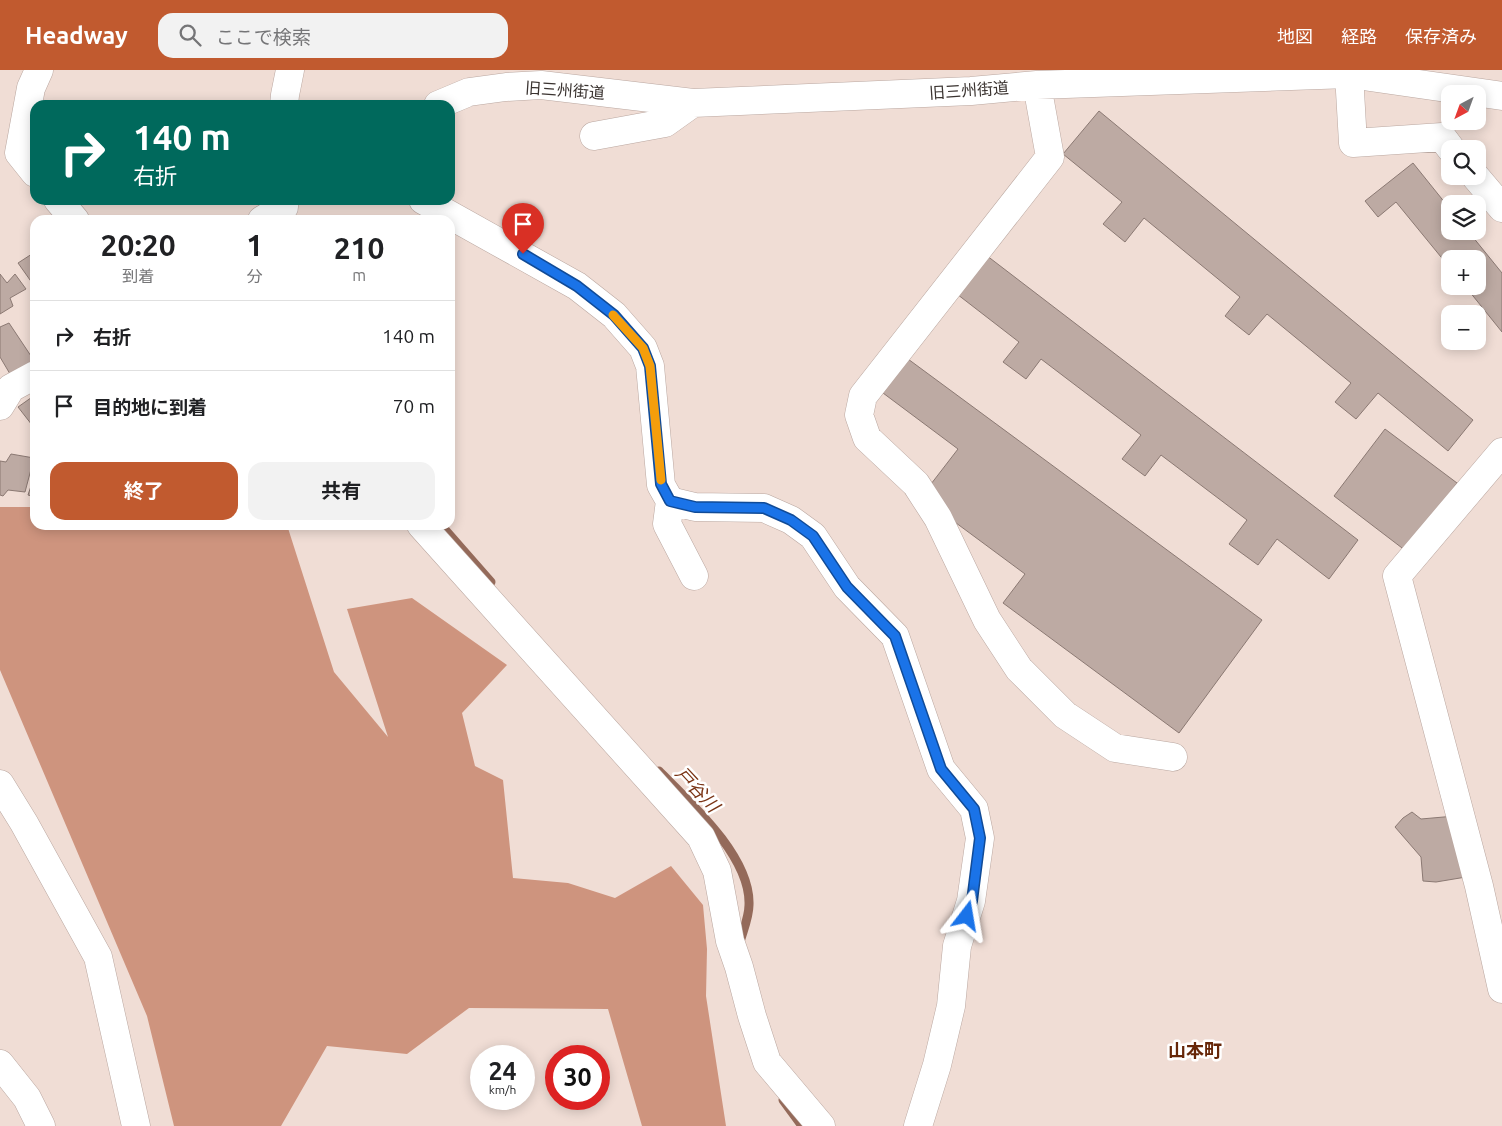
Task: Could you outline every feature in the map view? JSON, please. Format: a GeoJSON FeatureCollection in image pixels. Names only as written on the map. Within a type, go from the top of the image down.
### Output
{"type":"FeatureCollection","features":[{"type":"Feature","properties":{"kind":"street"},"geometry":{"type":"LineString","coordinates":[[22,161],[31,88],[39,70]]}},
{"type":"Feature","properties":{"kind":"street"},"geometry":{"type":"LineString","coordinates":[[284,100],[290,70]]}},
{"type":"Feature","properties":{"kind":"street"},"geometry":{"type":"LineString","coordinates":[[1349,74],[1353,143],[1442,137],[1444,140]]}},
{"type":"Feature","properties":{"kind":"street","name":"旧三州街道"},"geometry":{"type":"LineString","coordinates":[[450,100],[469,92],[506,87],[541,86],[693,103],[971,91],[1037,84],[1349,74],[1502,96]]}},
{"type":"Feature","properties":{"kind":"street"},"geometry":{"type":"LineString","coordinates":[[1037,84],[1050,157],[863,396],[859,415],[867,438],[916,484],[938,518],[988,620],[1019,669],[1065,715],[1116,748],[1173,757]]}},
{"type":"Feature","properties":{"kind":"street"},"geometry":{"type":"LineString","coordinates":[[594,136],[665,123],[693,103]]}},
{"type":"Feature","properties":{"kind":"street"},"geometry":{"type":"LineString","coordinates":[[1483,185],[1502,208]]}},
{"type":"Feature","properties":{"kind":"street"},"geometry":{"type":"LineString","coordinates":[[62,205],[71,215]]}},
{"type":"Feature","properties":{"kind":"street"},"geometry":{"type":"LineString","coordinates":[[432,205],[450,215]]}},
{"type":"Feature","properties":{"kind":"street"},"geometry":{"type":"LineString","coordinates":[[455,218],[577,286],[614,315],[643,348],[650,366],[661,484],[670,501],[668,524],[694,576]]}},
{"type":"Feature","properties":{"kind":"street"},"geometry":{"type":"LineString","coordinates":[[5,398],[30,379]]}},
{"type":"Feature","properties":{"kind":"street"},"geometry":{"type":"LineString","coordinates":[[1502,452],[1397,576],[1479,886],[1502,989]]}},
{"type":"Feature","properties":{"kind":"street"},"geometry":{"type":"LineString","coordinates":[[670,501],[695,507],[764,508],[791,520],[813,536],[847,587],[895,636],[941,769],[974,809],[980,838],[972,901],[957,946],[951,1006],[938,1065],[918,1126]]}},
{"type":"Feature","properties":{"kind":"street"},"geometry":{"type":"LineString","coordinates":[[426,530],[701,836],[717,871],[730,940],[767,1062],[821,1126]]}},
{"type":"Feature","properties":{"kind":"street"},"geometry":{"type":"LineString","coordinates":[[0,784],[24,823],[98,957],[136,1126]]}},
{"type":"Feature","properties":{"kind":"street"},"geometry":{"type":"LineString","coordinates":[[0,1064],[26,1098],[41,1126]]}},
{"type":"Feature","properties":{"kind":"shaded area"},"geometry":{"type":"Polygon","coordinates":[[[0,507],[30,507],[30,530],[289,530],[334,672],[388,737],[347,609],[412,598],[507,665],[462,713],[475,766],[503,780],[513,878],[568,883],[615,898],[671,866],[703,905],[707,949],[706,996],[726,1126],[642,1126],[608,1009],[469,1008],[407,1054],[327,1046],[281,1126],[174,1126],[147,1016],[0,670],[0,507]]]}},
{"type":"Feature","properties":{"kind":"building"},"geometry":{"type":"Polygon","coordinates":[[[1099,111],[1473,420],[1448,451],[1378,393],[1356,419],[1335,402],[1351,383],[1267,314],[1249,335],[1225,316],[1240,297],[1144,218],[1125,242],[1103,224],[1122,202],[1063,154],[1099,111]]]}},
{"type":"Feature","properties":{"kind":"building"},"geometry":{"type":"Polygon","coordinates":[[[1413,163],[1441,198],[1441,240],[1475,240],[1483,250],[1441,250],[1441,257],[1396,202],[1378,217],[1365,201],[1413,163]]]}},
{"type":"Feature","properties":{"kind":"building"},"geometry":{"type":"Polygon","coordinates":[[[982,252],[1358,540],[1329,579],[1277,539],[1258,565],[1229,544],[1247,520],[1161,455],[1145,476],[1122,459],[1141,435],[1041,359],[1026,379],[1003,362],[1019,342],[953,291],[982,252]]]}},
{"type":"Feature","properties":{"kind":"building"},"geometry":{"type":"Polygon","coordinates":[[[1486,253],[1502,273],[1502,332],[1486,312],[1486,305],[1480,305],[1472,295],[1486,295],[1486,253]]]}},
{"type":"Feature","properties":{"kind":"building"},"geometry":{"type":"Polygon","coordinates":[[[30,255],[30,280],[18,263],[30,255]]]}},
{"type":"Feature","properties":{"kind":"building"},"geometry":{"type":"Polygon","coordinates":[[[0,274],[7,283],[15,274],[26,289],[10,298],[13,306],[0,314],[0,274]]]}},
{"type":"Feature","properties":{"kind":"building"},"geometry":{"type":"Polygon","coordinates":[[[9,323],[30,354],[30,366],[13,379],[0,357],[0,327],[9,323]]]}},
{"type":"Feature","properties":{"kind":"building"},"geometry":{"type":"Polygon","coordinates":[[[908,359],[1262,620],[1179,733],[1003,603],[1025,574],[921,497],[958,449],[883,393],[908,359]]]}},
{"type":"Feature","properties":{"kind":"building"},"geometry":{"type":"Polygon","coordinates":[[[30,399],[30,422],[18,407],[30,399]]]}},
{"type":"Feature","properties":{"kind":"building"},"geometry":{"type":"Polygon","coordinates":[[[1385,429],[1457,483],[1406,551],[1334,496],[1385,429]]]}},
{"type":"Feature","properties":{"kind":"building"},"geometry":{"type":"Polygon","coordinates":[[[11,454],[30,457],[30,473],[25,492],[8,490],[3,496],[0,495],[0,461],[6,462],[11,454]]]}},
{"type":"Feature","properties":{"kind":"building"},"geometry":{"type":"Polygon","coordinates":[[[1412,812],[1421,819],[1455,816],[1466,877],[1436,882],[1423,881],[1421,857],[1395,827],[1412,812]]]}},
{"type":"Feature","properties":{"kind":"waterway","name":"戸谷川"},"geometry":{"type":"LineString","coordinates":[[445,530],[491,582]]}},
{"type":"Feature","properties":{"kind":"waterway","name":"戸谷川"},"geometry":{"type":"LineString","coordinates":[[659,771],[717,832],[740,868],[747,887],[749,905],[740,942]]}},
{"type":"Feature","properties":{"kind":"waterway","name":"戸谷川"},"geometry":{"type":"LineString","coordinates":[[783,1100],[802,1126]]}},
{"type":"Feature","properties":{"kind":"slow traffic"},"geometry":{"type":"LineString","coordinates":[[613,315],[643,348],[650,366],[661,480]]}},
{"type":"Feature","properties":{"kind":"district","name":"山本町"},"geometry":{"type":"Point","coordinates":[1195,1050]}},
{"type":"Feature","properties":{"kind":"route"},"geometry":{"type":"LineString","coordinates":[[523,254],[577,286],[614,315],[643,348],[650,366],[661,484],[670,501],[695,507],[764,508],[791,520],[813,536],[847,587],[895,636],[941,769],[974,809],[980,838],[972,901],[967,916]]}}]}
